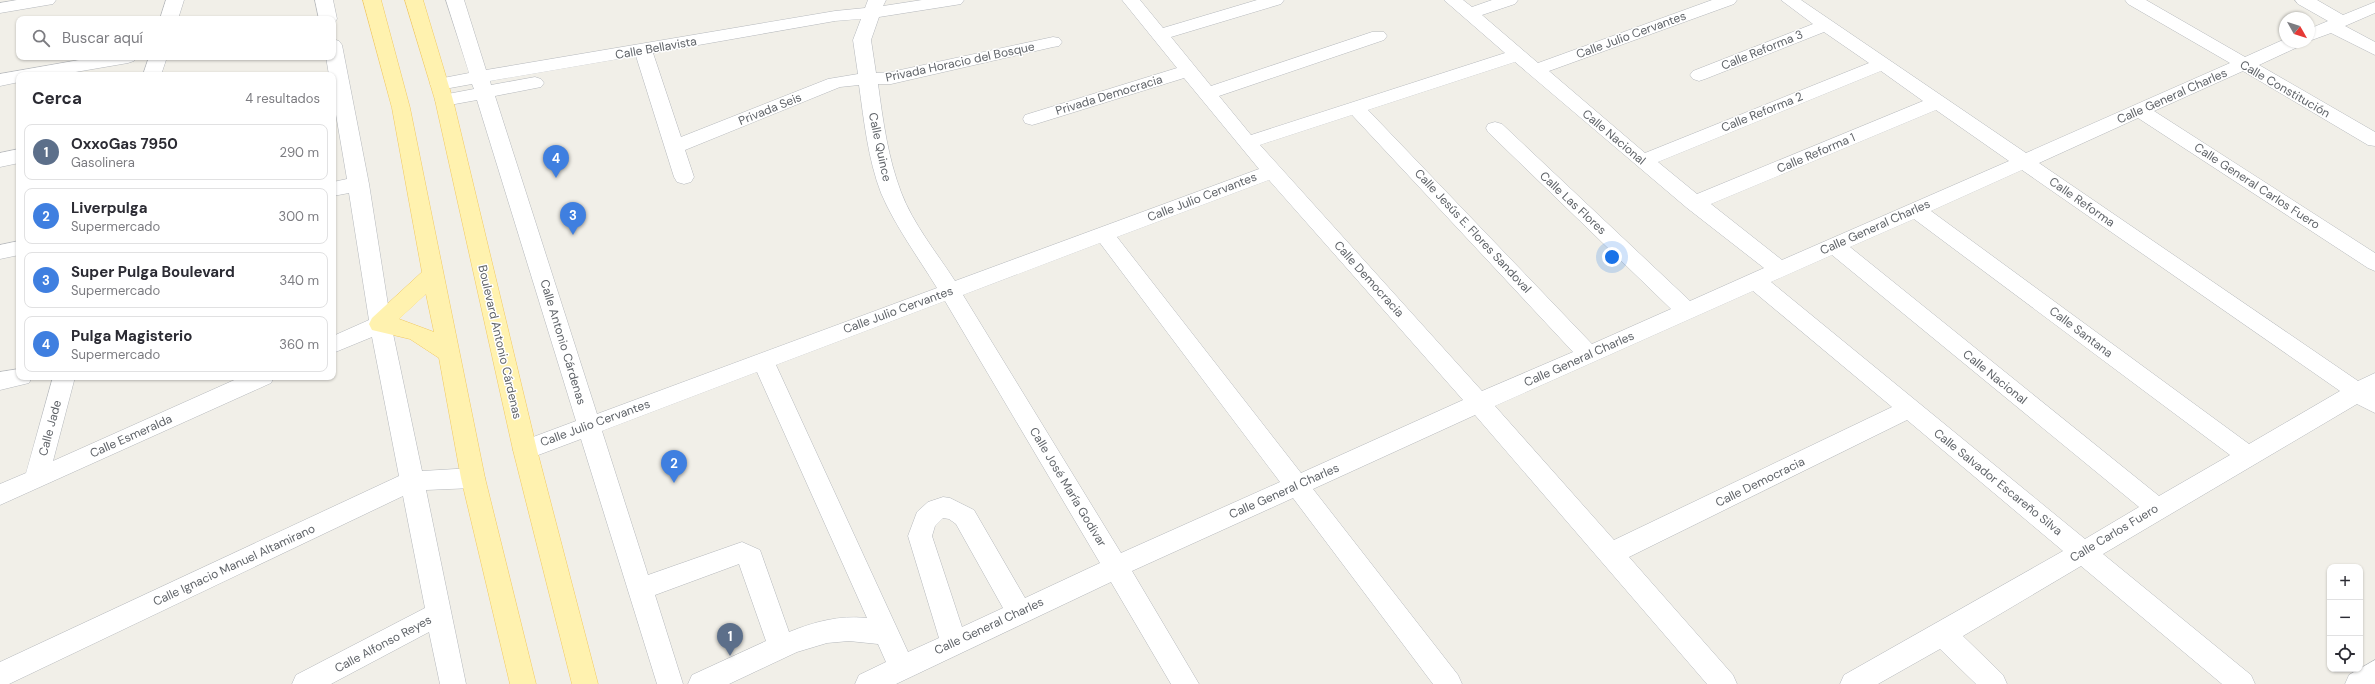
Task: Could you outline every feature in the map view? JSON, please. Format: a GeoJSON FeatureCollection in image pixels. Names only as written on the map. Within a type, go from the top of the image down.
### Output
{"type":"FeatureCollection","features":[{"type":"Feature","properties":{"kind":"main road"},"geometry":{"type":"LineString","coordinates":[[372,0],[402,108],[473,478],[523,684]]}},
{"type":"Feature","properties":{"kind":"main road","name":"Boulevard Antonio Cárdenas"},"geometry":{"type":"LineString","coordinates":[[414,0],[442,92],[524,450],[585,684]]}},
{"type":"Feature","properties":{"kind":"main road"},"geometry":{"type":"LineString","coordinates":[[380,324],[434,274]]}},
{"type":"Feature","properties":{"kind":"main road"},"geometry":{"type":"LineString","coordinates":[[380,324],[397,325],[426,337],[450,355]]}},
{"type":"Feature","properties":{"kind":"street"},"geometry":{"type":"LineString","coordinates":[[0,8],[47,0]]}},
{"type":"Feature","properties":{"kind":"street"},"geometry":{"type":"LineString","coordinates":[[170,16],[175,0]]}},
{"type":"Feature","properties":{"kind":"street"},"geometry":{"type":"LineString","coordinates":[[324,0],[327,16]]}},
{"type":"Feature","properties":{"kind":"street","name":"Calle Antonio Cárdenas"},"geometry":{"type":"LineString","coordinates":[[455,0],[483,85],[670,684]]}},
{"type":"Feature","properties":{"kind":"street","name":"Calle Bellavista"},"geometry":{"type":"LineString","coordinates":[[442,92],[645,56],[791,37],[838,26],[875,7],[956,0]]}},
{"type":"Feature","properties":{"kind":"street","name":"Calle Democracia"},"geometry":{"type":"LineString","coordinates":[[1131,0],[1247,144],[1479,403],[1724,684]]}},
{"type":"Feature","properties":{"kind":"street"},"geometry":{"type":"LineString","coordinates":[[1159,35],[1275,0]]}},
{"type":"Feature","properties":{"kind":"street","name":"Calle Nacional"},"geometry":{"type":"LineString","coordinates":[[1453,0],[1516,55],[1643,161],[1779,269]]}},
{"type":"Feature","properties":{"kind":"street"},"geometry":{"type":"LineString","coordinates":[[1469,14],[1509,0]]}},
{"type":"Feature","properties":{"kind":"street","name":"Calle Julio Cervantes"},"geometry":{"type":"LineString","coordinates":[[1535,70],[1728,0]]}},
{"type":"Feature","properties":{"kind":"street","name":"Calle Reforma"},"geometry":{"type":"LineString","coordinates":[[1790,0],[2023,161],[2369,392]]}},
{"type":"Feature","properties":{"kind":"street","name":"Calle Constitución"},"geometry":{"type":"LineString","coordinates":[[2134,0],[2375,140]]}},
{"type":"Feature","properties":{"kind":"street"},"geometry":{"type":"LineString","coordinates":[[2304,0],[2375,50]]}},
{"type":"Feature","properties":{"kind":"street","name":"Calle Quince"},"geometry":{"type":"LineString","coordinates":[[875,7],[863,32],[862,40],[877,143],[891,192],[902,213],[950,291]]}},
{"type":"Feature","properties":{"kind":"street"},"geometry":{"type":"LineString","coordinates":[[2315,33],[2375,7]]}},
{"type":"Feature","properties":{"kind":"street","name":"Calle Reforma 3"},"geometry":{"type":"LineString","coordinates":[[1699,75],[1825,25]]}},
{"type":"Feature","properties":{"kind":"street"},"geometry":{"type":"LineString","coordinates":[[1206,94],[1378,36]]}},
{"type":"Feature","properties":{"kind":"street","name":"Privada Horacio del Bosque"},"geometry":{"type":"LineString","coordinates":[[868,79],[890,78],[1053,42]]}},
{"type":"Feature","properties":{"kind":"street","name":"Calle General Charles"},"geometry":{"type":"LineString","coordinates":[[868,684],[1116,567],[1479,403],[2280,48]]}},
{"type":"Feature","properties":{"kind":"street"},"geometry":{"type":"LineString","coordinates":[[1247,144],[1516,55]]}},
{"type":"Feature","properties":{"kind":"street"},"geometry":{"type":"LineString","coordinates":[[645,56],[684,177]]}},
{"type":"Feature","properties":{"kind":"street"},"geometry":{"type":"LineString","coordinates":[[43,72],[111,60]]}},
{"type":"Feature","properties":{"kind":"street"},"geometry":{"type":"LineString","coordinates":[[153,72],[157,60]]}},
{"type":"Feature","properties":{"kind":"street"},"geometry":{"type":"LineString","coordinates":[[334,60],[336,72]]}},
{"type":"Feature","properties":{"kind":"street","name":"Calle Reforma 2"},"geometry":{"type":"LineString","coordinates":[[1643,161],[1882,64]]}},
{"type":"Feature","properties":{"kind":"street","name":"Privada Democracia"},"geometry":{"type":"LineString","coordinates":[[1032,119],[1187,71]]}},
{"type":"Feature","properties":{"kind":"street"},"geometry":{"type":"LineString","coordinates":[[336,76],[338,96],[359,184],[380,324],[453,684]]}},
{"type":"Feature","properties":{"kind":"street"},"geometry":{"type":"LineString","coordinates":[[0,80],[16,77]]}},
{"type":"Feature","properties":{"kind":"street","name":"Privada Seis"},"geometry":{"type":"LineString","coordinates":[[674,147],[834,83],[846,80],[868,79]]}},
{"type":"Feature","properties":{"kind":"street","name":"Calle Reforma 1"},"geometry":{"type":"LineString","coordinates":[[1694,203],[1937,102]]}},
{"type":"Feature","properties":{"kind":"street","name":"Calle Jesús E. Flores Sandoval"},"geometry":{"type":"LineString","coordinates":[[1356,108],[1589,355]]}},
{"type":"Feature","properties":{"kind":"street","name":"Calle General Carlos Fuero"},"geometry":{"type":"LineString","coordinates":[[2139,110],[2375,263]]}},
{"type":"Feature","properties":{"kind":"street","name":"Calle Las Flores"},"geometry":{"type":"LineString","coordinates":[[1495,128],[1686,310]]}},
{"type":"Feature","properties":{"kind":"street"},"geometry":{"type":"LineString","coordinates":[[0,160],[16,157]]}},
{"type":"Feature","properties":{"kind":"street","name":"Calle Julio Cervantes"},"geometry":{"type":"LineString","coordinates":[[524,450],[1272,171]]}},
{"type":"Feature","properties":{"kind":"street"},"geometry":{"type":"LineString","coordinates":[[336,188],[359,184]]}},
{"type":"Feature","properties":{"kind":"street","name":"Calle Santana"},"geometry":{"type":"LineString","coordinates":[[1915,209],[2247,455]]}},
{"type":"Feature","properties":{"kind":"street"},"geometry":{"type":"LineString","coordinates":[[1104,234],[1449,684]]}},
{"type":"Feature","properties":{"kind":"street","name":"Calle Nacional"},"geometry":{"type":"LineString","coordinates":[[1833,245],[2157,508]]}},
{"type":"Feature","properties":{"kind":"street"},"geometry":{"type":"LineString","coordinates":[[0,252],[16,249]]}},
{"type":"Feature","properties":{"kind":"street","name":"Calle Salvador Escareño Silva"},"geometry":{"type":"LineString","coordinates":[[1754,280],[1909,409],[2084,551],[2242,684]]}},
{"type":"Feature","properties":{"kind":"street","name":"Calle José María Godivar"},"geometry":{"type":"LineString","coordinates":[[950,291],[1186,684]]}},
{"type":"Feature","properties":{"kind":"street"},"geometry":{"type":"LineString","coordinates":[[336,344],[380,324]]}},
{"type":"Feature","properties":{"kind":"street"},"geometry":{"type":"LineString","coordinates":[[762,361],[902,668]]}},
{"type":"Feature","properties":{"kind":"street"},"geometry":{"type":"LineString","coordinates":[[0,381],[16,378]]}},
{"type":"Feature","properties":{"kind":"street","name":"Calle Jade"},"geometry":{"type":"LineString","coordinates":[[36,479],[63,380]]}},
{"type":"Feature","properties":{"kind":"street","name":"Calle Esmeralda"},"geometry":{"type":"LineString","coordinates":[[0,495],[256,380]]}},
{"type":"Feature","properties":{"kind":"street","name":"Calle Carlos Fuero"},"geometry":{"type":"LineString","coordinates":[[1853,684],[1943,634],[2247,455],[2369,392]]}},
{"type":"Feature","properties":{"kind":"street","name":"Calle Democracia"},"geometry":{"type":"LineString","coordinates":[[1611,554],[1909,409]]}},
{"type":"Feature","properties":{"kind":"street","name":"Calle Ignacio Manuel Altamirano"},"geometry":{"type":"LineString","coordinates":[[0,675],[412,481],[473,478]]}},
{"type":"Feature","properties":{"kind":"street"},"geometry":{"type":"LineString","coordinates":[[954,643],[920,536],[921,524],[929,513],[941,508],[952,508],[966,517],[1019,612]]}},
{"type":"Feature","properties":{"kind":"street"},"geometry":{"type":"LineString","coordinates":[[641,590],[737,553],[748,554],[751,558],[781,648]]}},
{"type":"Feature","properties":{"kind":"street","name":"Calle Alfonso Reyes"},"geometry":{"type":"LineString","coordinates":[[305,684],[439,614]]}},
{"type":"Feature","properties":{"kind":"street"},"geometry":{"type":"LineString","coordinates":[[700,684],[744,675],[781,648],[819,634],[842,629],[886,633]]}},
{"type":"Feature","properties":{"kind":"street"},"geometry":{"type":"LineString","coordinates":[[1943,634],[1994,684]]}},
{"type":"Feature","properties":{"kind":"street"},"geometry":{"type":"LineString","coordinates":[[2358,684],[2375,672]]}},
{"type":"Feature","properties":{"kind":"place","name":"Pulga Magisterio"},"geometry":{"type":"Point","coordinates":[556,178]}},
{"type":"Feature","properties":{"kind":"place","name":"Super Pulga Boulevard"},"geometry":{"type":"Point","coordinates":[573,235]}},
{"type":"Feature","properties":{"kind":"place","name":"Liverpulga"},"geometry":{"type":"Point","coordinates":[674,483]}},
{"type":"Feature","properties":{"kind":"place","name":"OxxoGas 7950"},"geometry":{"type":"Point","coordinates":[730,656]}}]}
